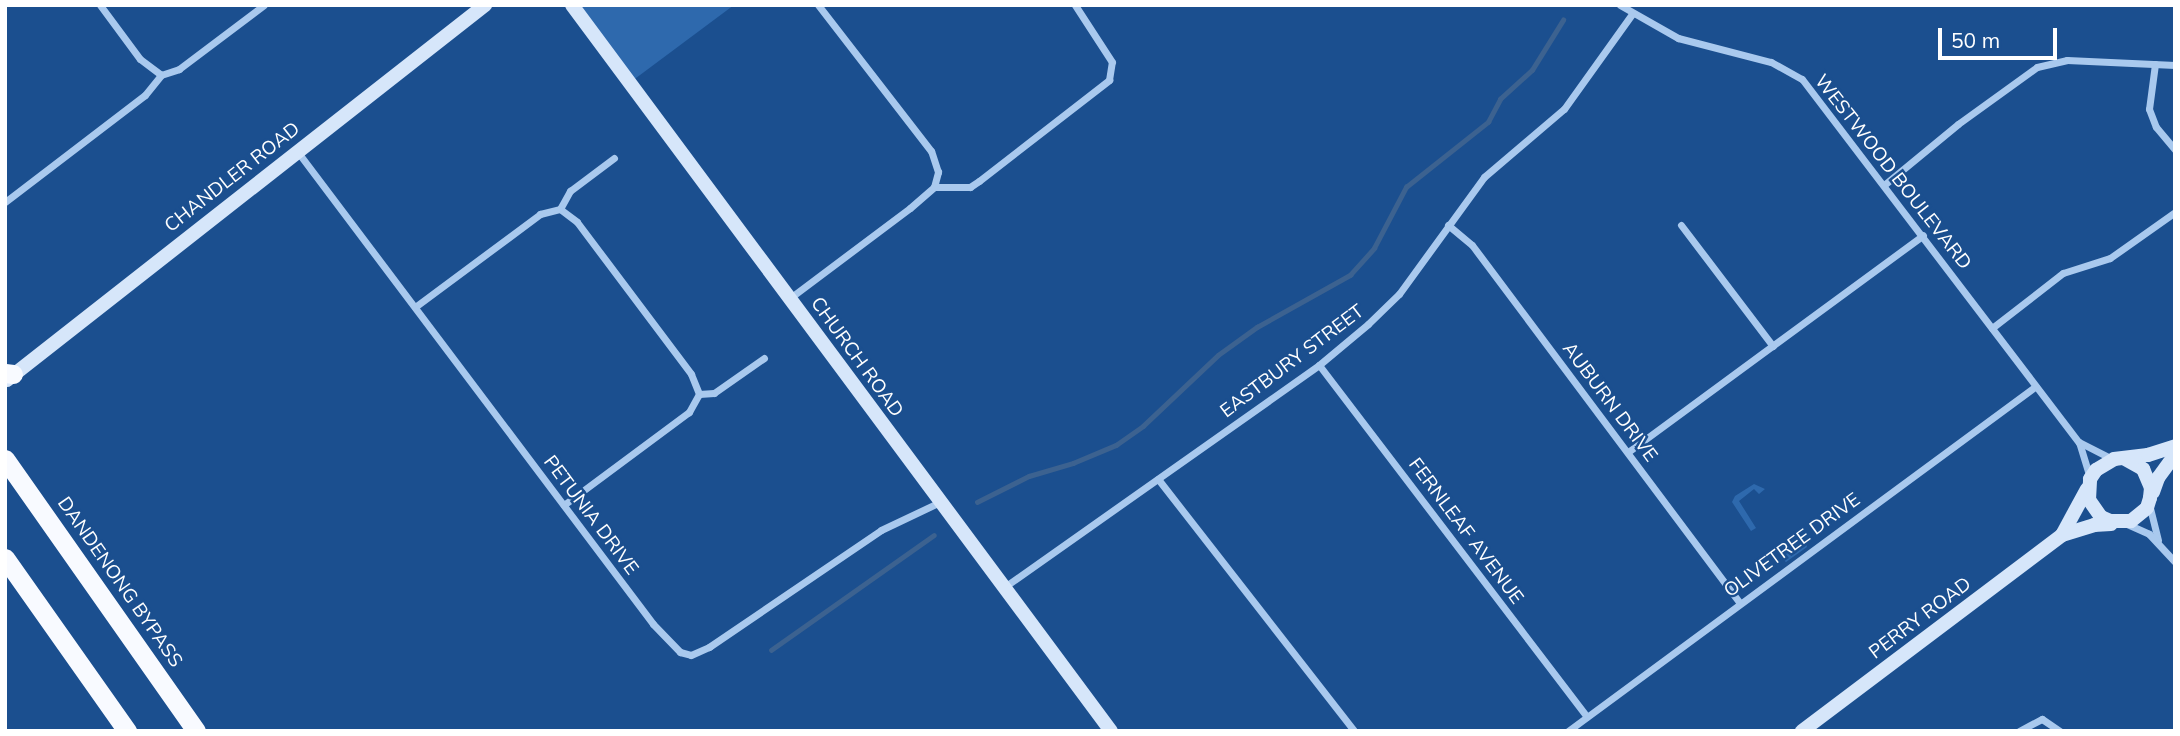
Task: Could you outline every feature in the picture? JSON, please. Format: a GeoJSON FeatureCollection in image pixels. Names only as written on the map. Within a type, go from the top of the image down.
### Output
{"type":"FeatureCollection","features":[{"type":"Feature","properties":{"kind":"highway","name":"DANDENONG BYPASS"},"geometry":{"type":"LineString","coordinates":[[5,459],[196,731]]}},
{"type":"Feature","properties":{"kind":"highway"},"geometry":{"type":"LineString","coordinates":[[7,561],[127,731]]}},
{"type":"Feature","properties":{"kind":"main road","name":"CHANDLER ROAD"},"geometry":{"type":"LineString","coordinates":[[8,376],[485,5]]}},
{"type":"Feature","properties":{"kind":"main road","name":"CHURCH ROAD"},"geometry":{"type":"LineString","coordinates":[[572,5],[1111,731]]}},
{"type":"Feature","properties":{"kind":"main road"},"geometry":{"type":"LineString","coordinates":[[2175,446],[2104,463],[2089,484],[2093,509],[2101,517],[2122,523],[2140,515],[2150,500],[2158,478],[2175,455]]}},
{"type":"Feature","properties":{"kind":"main road"},"geometry":{"type":"LineString","coordinates":[[2119,459],[2143,470],[2151,488],[2150,500]]}},
{"type":"Feature","properties":{"kind":"main road","name":"PERRY ROAD"},"geometry":{"type":"LineString","coordinates":[[2062,536],[2089,484]]}},
{"type":"Feature","properties":{"kind":"main road","name":"PERRY ROAD"},"geometry":{"type":"LineString","coordinates":[[1802,731],[2062,536],[2094,525],[2122,523]]}},
{"type":"Feature","properties":{"kind":"street"},"geometry":{"type":"LineString","coordinates":[[100,5],[141,59],[162,75]]}},
{"type":"Feature","properties":{"kind":"street"},"geometry":{"type":"LineString","coordinates":[[5,202],[145,94],[162,75],[178,69],[264,5]]}},
{"type":"Feature","properties":{"kind":"street"},"geometry":{"type":"LineString","coordinates":[[790,298],[934,187],[938,172],[931,151],[818,5]]}},
{"type":"Feature","properties":{"kind":"street"},"geometry":{"type":"LineString","coordinates":[[934,187],[970,187],[1109,80],[1112,62],[1075,5]]}},
{"type":"Feature","properties":{"kind":"street","name":"WESTWOOD BOULEVARD"},"geometry":{"type":"LineString","coordinates":[[1620,5],[1687,42],[1771,62],[1792,72],[1813,90],[2079,442],[2089,484]]}},
{"type":"Feature","properties":{"kind":"street","name":"EASTBURY STREET"},"geometry":{"type":"LineString","coordinates":[[1003,587],[1319,365],[1399,294],[1484,177],[1564,109],[1632,14]]}},
{"type":"Feature","properties":{"kind":"street"},"geometry":{"type":"LineString","coordinates":[[1884,185],[1958,124],[2037,66],[2067,60],[2175,65]]}},
{"type":"Feature","properties":{"kind":"street"},"geometry":{"type":"LineString","coordinates":[[2155,64],[2149,109],[2156,127],[2175,150]]}},
{"type":"Feature","properties":{"kind":"street","name":"PETUNIA DRIVE"},"geometry":{"type":"LineString","coordinates":[[297,151],[667,641],[680,652],[691,655],[709,647],[881,530],[940,502]]}},
{"type":"Feature","properties":{"kind":"street"},"geometry":{"type":"LineString","coordinates":[[415,307],[540,214],[560,209],[570,191],[614,158]]}},
{"type":"Feature","properties":{"kind":"street"},"geometry":{"type":"LineString","coordinates":[[560,209],[576,222],[691,374],[699,394]]}},
{"type":"Feature","properties":{"kind":"street"},"geometry":{"type":"LineString","coordinates":[[1992,328],[2063,273],[2110,258],[2175,212]]}},
{"type":"Feature","properties":{"kind":"street","name":"AUBURN DRIVE"},"geometry":{"type":"LineString","coordinates":[[1448,225],[1472,245],[1740,603]]}},
{"type":"Feature","properties":{"kind":"street"},"geometry":{"type":"LineString","coordinates":[[1681,225],[1773,346]]}},
{"type":"Feature","properties":{"kind":"street"},"geometry":{"type":"LineString","coordinates":[[1628,452],[1923,235]]}},
{"type":"Feature","properties":{"kind":"street"},"geometry":{"type":"LineString","coordinates":[[699,394],[714,393],[764,358]]}},
{"type":"Feature","properties":{"kind":"street","name":"FERNLEAF AVENUE"},"geometry":{"type":"LineString","coordinates":[[1319,365],[1587,717]]}},
{"type":"Feature","properties":{"kind":"street","name":"OLIVETREE DRIVE"},"geometry":{"type":"LineString","coordinates":[[1568,731],[2036,386]]}},
{"type":"Feature","properties":{"kind":"street"},"geometry":{"type":"LineString","coordinates":[[564,505],[689,412],[699,394]]}},
{"type":"Feature","properties":{"kind":"street","name":"WESTWOOD BOULEVARD"},"geometry":{"type":"LineString","coordinates":[[2079,442],[2119,459]]}},
{"type":"Feature","properties":{"kind":"street"},"geometry":{"type":"LineString","coordinates":[[1158,479],[1354,731]]}},
{"type":"Feature","properties":{"kind":"street"},"geometry":{"type":"LineString","coordinates":[[2150,500],[2151,520],[2160,544]]}},
{"type":"Feature","properties":{"kind":"street"},"geometry":{"type":"LineString","coordinates":[[2122,523],[2149,534],[2175,562]]}},
{"type":"Feature","properties":{"kind":"street"},"geometry":{"type":"LineString","coordinates":[[2019,731],[2042,719],[2060,731]]}},
{"type":"Feature","properties":{"kind":"shaded area"},"geometry":{"type":"Polygon","coordinates":[[[576,5],[734,5],[632,81],[576,5]]]}},
{"type":"Feature","properties":{"kind":"shaded area"},"geometry":{"type":"Polygon","coordinates":[[[1754,484],[1765,489],[1759,494],[1754,489],[1739,501],[1756,528],[1751,531],[1732,502],[1735,496],[1754,484]]]}},
{"type":"Feature","properties":{"kind":"shaded area"},"geometry":{"type":"Polygon","coordinates":[[[1805,539],[1807,547],[1786,562],[1781,558],[1805,539]]]}},
{"type":"Feature","properties":{"kind":"waterway"},"geometry":{"type":"LineString","coordinates":[[977,502],[1029,476],[1073,463],[1116,445],[1143,426],[1218,355],[1257,327],[1350,275],[1374,248],[1406,187],[1488,122],[1500,99],[1532,70],[1563,20]]}},
{"type":"Feature","properties":{"kind":"waterway"},"geometry":{"type":"LineString","coordinates":[[771,650],[934,535]]}}]}
